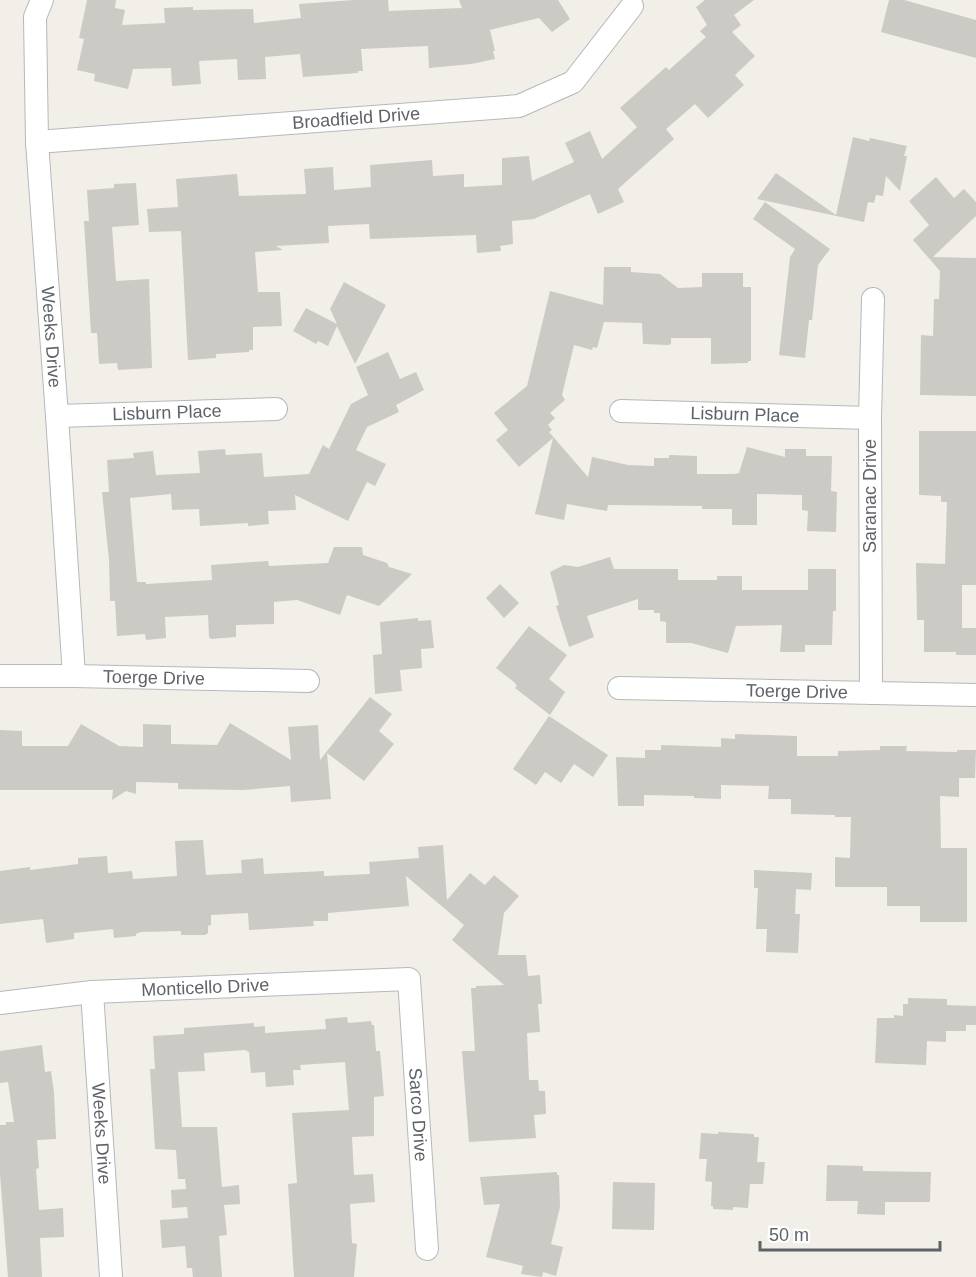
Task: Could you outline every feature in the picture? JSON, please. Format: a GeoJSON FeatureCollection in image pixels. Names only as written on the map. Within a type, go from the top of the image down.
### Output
{"type":"FeatureCollection","features":[{"type":"Feature","properties":{"kind":"street","name":"Weeks Drive"},"geometry":{"type":"LineString","coordinates":[[42,0],[35,17],[37,142],[74,676]]}},
{"type":"Feature","properties":{"kind":"street","name":"Broadfield Drive"},"geometry":{"type":"LineString","coordinates":[[37,142],[519,106],[573,82],[632,6]]}},
{"type":"Feature","properties":{"kind":"street","name":"Saranac Drive"},"geometry":{"type":"LineString","coordinates":[[871,693],[870,418],[873,299]]}},
{"type":"Feature","properties":{"kind":"street","name":"Lisburn Place"},"geometry":{"type":"LineString","coordinates":[[57,416],[276,409]]}},
{"type":"Feature","properties":{"kind":"street","name":"Lisburn Place"},"geometry":{"type":"LineString","coordinates":[[621,411],[870,418]]}},
{"type":"Feature","properties":{"kind":"street","name":"Toerge Drive"},"geometry":{"type":"LineString","coordinates":[[0,676],[308,681]]}},
{"type":"Feature","properties":{"kind":"street","name":"Toerge Drive"},"geometry":{"type":"LineString","coordinates":[[619,688],[976,695]]}},
{"type":"Feature","properties":{"kind":"street","name":"Monticello Drive"},"geometry":{"type":"LineString","coordinates":[[0,1003],[92,992],[409,979]]}},
{"type":"Feature","properties":{"kind":"street","name":"Sarco Drive"},"geometry":{"type":"LineString","coordinates":[[409,979],[427,1249]]}},
{"type":"Feature","properties":{"kind":"street","name":"Weeks Drive"},"geometry":{"type":"LineString","coordinates":[[92,992],[111,1277]]}},
{"type":"Feature","properties":{"kind":"building"},"geometry":{"type":"Polygon","coordinates":[[[87,0],[116,0],[115,8],[125,10],[122,25],[165,23],[164,8],[253,9],[254,23],[301,18],[299,4],[354,0],[388,0],[389,11],[462,8],[459,0],[558,0],[570,19],[552,32],[539,18],[490,30],[495,59],[471,64],[429,68],[428,46],[361,49],[363,71],[358,71],[358,73],[303,77],[300,54],[265,57],[266,79],[238,80],[237,59],[199,61],[201,84],[172,86],[171,68],[133,69],[128,89],[94,81],[95,74],[77,70],[84,39],[79,38],[87,0]]]}},
{"type":"Feature","properties":{"kind":"building"},"geometry":{"type":"Polygon","coordinates":[[[705,0],[754,0],[734,15],[741,25],[732,32],[755,56],[735,75],[744,85],[708,118],[695,104],[666,129],[674,139],[618,189],[624,202],[598,214],[590,194],[534,219],[512,221],[513,244],[500,246],[501,251],[477,253],[476,235],[370,239],[369,224],[328,226],[329,243],[276,246],[283,250],[255,252],[258,292],[280,292],[282,326],[253,327],[253,350],[249,352],[216,354],[216,358],[188,360],[181,231],[149,232],[147,209],[178,207],[176,179],[237,174],[239,196],[306,194],[304,169],[333,167],[334,190],[371,187],[370,165],[432,160],[433,176],[464,174],[464,187],[502,185],[502,158],[529,156],[532,181],[574,162],[565,143],[590,131],[602,159],[637,127],[620,108],[666,67],[669,70],[706,37],[700,31],[707,25],[696,7],[705,0]]]}},
{"type":"Feature","properties":{"kind":"building"},"geometry":{"type":"Polygon","coordinates":[[[889,0],[904,0],[976,20],[976,58],[881,32],[889,0]]]}},
{"type":"Feature","properties":{"kind":"building"},"geometry":{"type":"Polygon","coordinates":[[[853,137],[869,141],[870,138],[907,146],[900,191],[886,176],[883,196],[876,195],[874,203],[868,202],[864,222],[757,199],[776,173],[836,215],[853,137]]]}},
{"type":"Feature","properties":{"kind":"building"},"geometry":{"type":"Polygon","coordinates":[[[936,177],[954,198],[964,189],[976,202],[976,216],[933,257],[976,258],[976,396],[920,395],[921,335],[933,336],[934,299],[939,299],[940,271],[913,240],[929,225],[909,201],[936,177]]]}},
{"type":"Feature","properties":{"kind":"building"},"geometry":{"type":"Polygon","coordinates":[[[136,183],[139,225],[112,227],[116,281],[149,279],[152,368],[118,370],[117,363],[99,364],[97,333],[91,333],[84,221],[89,221],[87,190],[114,188],[114,184],[136,183]]]}},
{"type":"Feature","properties":{"kind":"building"},"geometry":{"type":"Polygon","coordinates":[[[765,202],[830,249],[818,265],[805,358],[779,355],[790,257],[795,249],[753,219],[765,202]]]}},
{"type":"Feature","properties":{"kind":"building"},"geometry":{"type":"Polygon","coordinates":[[[604,267],[631,267],[631,272],[660,274],[678,288],[702,287],[702,273],[743,273],[743,287],[751,287],[751,361],[711,364],[711,338],[671,338],[671,344],[668,345],[643,344],[642,323],[604,322],[597,348],[593,347],[592,350],[574,345],[562,395],[565,400],[550,413],[555,418],[548,425],[552,430],[549,432],[588,477],[592,457],[628,465],[654,466],[654,458],[669,458],[669,455],[697,456],[697,474],[734,474],[739,473],[747,447],[785,457],[785,449],[806,449],[806,456],[832,456],[831,491],[837,492],[836,532],[807,531],[808,511],[802,510],[802,495],[757,494],[757,525],[732,525],[732,509],[702,509],[702,506],[608,505],[607,511],[567,504],[564,520],[535,514],[553,438],[519,467],[496,440],[508,430],[494,413],[527,386],[550,291],[603,305],[604,267]]]}},
{"type":"Feature","properties":{"kind":"building"},"geometry":{"type":"Polygon","coordinates":[[[344,282],[386,305],[355,364],[337,326],[328,346],[318,341],[316,344],[293,331],[306,308],[337,324],[330,309],[344,282]]]}},
{"type":"Feature","properties":{"kind":"building"},"geometry":{"type":"Polygon","coordinates":[[[388,352],[400,379],[416,372],[424,390],[396,405],[399,412],[367,427],[356,450],[386,464],[375,486],[367,482],[348,521],[295,495],[296,510],[268,511],[269,524],[200,526],[199,509],[172,510],[171,494],[130,498],[137,582],[146,582],[146,584],[212,580],[211,565],[268,561],[269,566],[328,563],[334,547],[362,547],[363,555],[412,574],[379,606],[347,595],[340,615],[297,600],[274,602],[274,624],[236,625],[236,637],[211,639],[208,615],[165,617],[166,638],[146,640],[145,634],[117,636],[115,601],[110,601],[109,560],[102,492],[109,492],[107,460],[134,458],[133,453],[153,451],[156,475],[200,473],[198,451],[225,449],[226,455],[262,453],[264,477],[309,474],[323,445],[329,449],[351,404],[368,395],[356,367],[388,352]]]}},
{"type":"Feature","properties":{"kind":"building"},"geometry":{"type":"Polygon","coordinates":[[[919,431],[976,431],[976,585],[962,585],[962,628],[976,628],[976,655],[956,655],[956,652],[924,652],[924,620],[917,620],[916,563],[945,564],[947,502],[941,502],[941,496],[919,495],[919,431]]]}},
{"type":"Feature","properties":{"kind":"building"},"geometry":{"type":"Polygon","coordinates":[[[610,557],[614,569],[678,569],[678,580],[717,580],[717,576],[742,576],[742,590],[808,590],[808,569],[836,569],[836,611],[833,611],[832,645],[805,645],[805,652],[780,652],[782,625],[736,626],[728,653],[691,643],[666,643],[666,622],[660,621],[660,613],[654,613],[654,610],[638,610],[638,599],[587,616],[594,637],[569,647],[556,606],[559,605],[550,572],[564,565],[578,567],[610,557]]]}},
{"type":"Feature","properties":{"kind":"building"},"geometry":{"type":"Polygon","coordinates":[[[500,584],[519,603],[504,618],[486,598],[500,584]]]}},
{"type":"Feature","properties":{"kind":"building"},"geometry":{"type":"Polygon","coordinates":[[[418,618],[418,621],[431,620],[434,648],[421,649],[422,668],[400,670],[402,691],[375,694],[373,655],[382,654],[380,622],[418,618]]]}},
{"type":"Feature","properties":{"kind":"building"},"geometry":{"type":"Polygon","coordinates":[[[529,626],[567,655],[549,679],[565,692],[550,715],[515,688],[517,686],[514,682],[496,668],[529,626]]]}},
{"type":"Feature","properties":{"kind":"building"},"geometry":{"type":"Polygon","coordinates":[[[370,697],[392,714],[379,731],[394,744],[364,781],[327,753],[331,799],[291,802],[290,786],[243,790],[178,789],[178,783],[136,782],[136,794],[126,791],[112,800],[113,790],[0,790],[0,730],[22,731],[22,746],[68,746],[81,724],[119,746],[143,747],[143,724],[171,725],[171,744],[217,745],[230,723],[291,760],[288,727],[318,725],[320,760],[370,697]]]}},
{"type":"Feature","properties":{"kind":"building"},"geometry":{"type":"Polygon","coordinates":[[[549,716],[608,755],[593,777],[574,764],[561,783],[545,772],[536,785],[513,769],[549,716]]]}},
{"type":"Feature","properties":{"kind":"building"},"geometry":{"type":"Polygon","coordinates":[[[735,734],[797,736],[797,756],[838,756],[838,751],[880,750],[880,746],[907,746],[906,751],[976,750],[975,778],[959,778],[959,797],[940,796],[941,848],[967,848],[967,922],[920,922],[920,906],[887,906],[887,887],[835,887],[835,857],[850,858],[851,817],[791,814],[791,799],[768,799],[769,786],[721,785],[721,799],[644,795],[644,806],[618,806],[616,757],[645,758],[645,750],[661,750],[661,745],[721,747],[721,738],[735,739],[735,734]]]}},
{"type":"Feature","properties":{"kind":"building"},"geometry":{"type":"Polygon","coordinates":[[[203,840],[206,875],[242,873],[241,860],[263,858],[264,874],[324,871],[324,876],[370,874],[369,862],[419,858],[418,847],[443,845],[447,900],[470,873],[485,885],[494,875],[519,896],[504,913],[498,955],[526,955],[528,976],[540,975],[542,1004],[538,1004],[540,1032],[527,1033],[529,1080],[538,1080],[539,1091],[545,1091],[546,1114],[534,1115],[536,1138],[469,1142],[462,1051],[475,1051],[471,988],[504,985],[452,940],[464,925],[406,876],[409,906],[328,913],[328,921],[313,921],[314,926],[249,930],[248,913],[211,915],[211,925],[208,926],[208,933],[205,935],[181,935],[181,931],[141,932],[136,936],[114,938],[113,929],[74,933],[74,939],[46,943],[43,919],[0,924],[0,871],[78,864],[78,858],[107,856],[108,873],[132,871],[133,879],[177,876],[175,841],[203,840]]]}},
{"type":"Feature","properties":{"kind":"building"},"geometry":{"type":"Polygon","coordinates":[[[754,870],[812,873],[811,890],[796,889],[795,914],[800,914],[798,953],[766,952],[767,929],[756,929],[758,888],[754,888],[754,870]]]}},
{"type":"Feature","properties":{"kind":"building"},"geometry":{"type":"Polygon","coordinates":[[[908,998],[947,999],[947,1005],[976,1006],[976,1025],[966,1025],[966,1031],[946,1031],[946,1042],[927,1041],[926,1065],[875,1063],[877,1018],[903,1016],[903,1004],[908,1004],[908,998]]]}},
{"type":"Feature","properties":{"kind":"building"},"geometry":{"type":"Polygon","coordinates":[[[347,1017],[348,1023],[371,1021],[374,1025],[376,1051],[380,1051],[384,1096],[374,1097],[374,1136],[352,1137],[354,1175],[373,1174],[375,1202],[350,1204],[352,1243],[357,1244],[354,1277],[294,1277],[288,1184],[297,1183],[292,1113],[349,1110],[345,1062],[300,1065],[301,1070],[293,1070],[294,1085],[266,1087],[265,1072],[251,1073],[249,1052],[245,1050],[204,1053],[205,1071],[178,1072],[182,1127],[217,1127],[222,1187],[239,1185],[240,1204],[224,1205],[227,1235],[219,1236],[222,1277],[193,1277],[192,1268],[187,1268],[185,1246],[162,1248],[160,1220],[188,1218],[187,1207],[172,1208],[171,1190],[186,1189],[185,1179],[178,1179],[176,1150],[155,1149],[150,1069],[155,1069],[153,1036],[184,1034],[184,1028],[254,1023],[254,1027],[265,1026],[265,1033],[326,1029],[325,1019],[347,1017]]]}},
{"type":"Feature","properties":{"kind":"building"},"geometry":{"type":"Polygon","coordinates":[[[42,1045],[45,1072],[51,1071],[56,1139],[37,1140],[39,1168],[36,1169],[39,1210],[63,1208],[64,1237],[40,1238],[42,1277],[8,1277],[0,1174],[0,1125],[14,1122],[8,1082],[0,1083],[0,1051],[42,1045]]]}},
{"type":"Feature","properties":{"kind":"building"},"geometry":{"type":"Polygon","coordinates":[[[718,1132],[754,1134],[754,1137],[759,1137],[757,1162],[765,1162],[763,1184],[750,1184],[748,1208],[713,1209],[711,1206],[712,1182],[705,1181],[707,1159],[699,1159],[701,1133],[718,1134],[718,1132]]]}},
{"type":"Feature","properties":{"kind":"building"},"geometry":{"type":"Polygon","coordinates":[[[827,1165],[863,1166],[863,1171],[931,1172],[930,1202],[885,1202],[885,1215],[857,1214],[858,1201],[826,1201],[827,1165]]]}},
{"type":"Feature","properties":{"kind":"building"},"geometry":{"type":"Polygon","coordinates":[[[557,1172],[560,1207],[551,1244],[563,1247],[556,1276],[543,1272],[542,1277],[521,1274],[523,1266],[486,1257],[500,1204],[484,1205],[480,1177],[557,1172]]]}},
{"type":"Feature","properties":{"kind":"building"},"geometry":{"type":"Polygon","coordinates":[[[613,1182],[655,1183],[654,1230],[612,1229],[613,1182]]]}}]}
